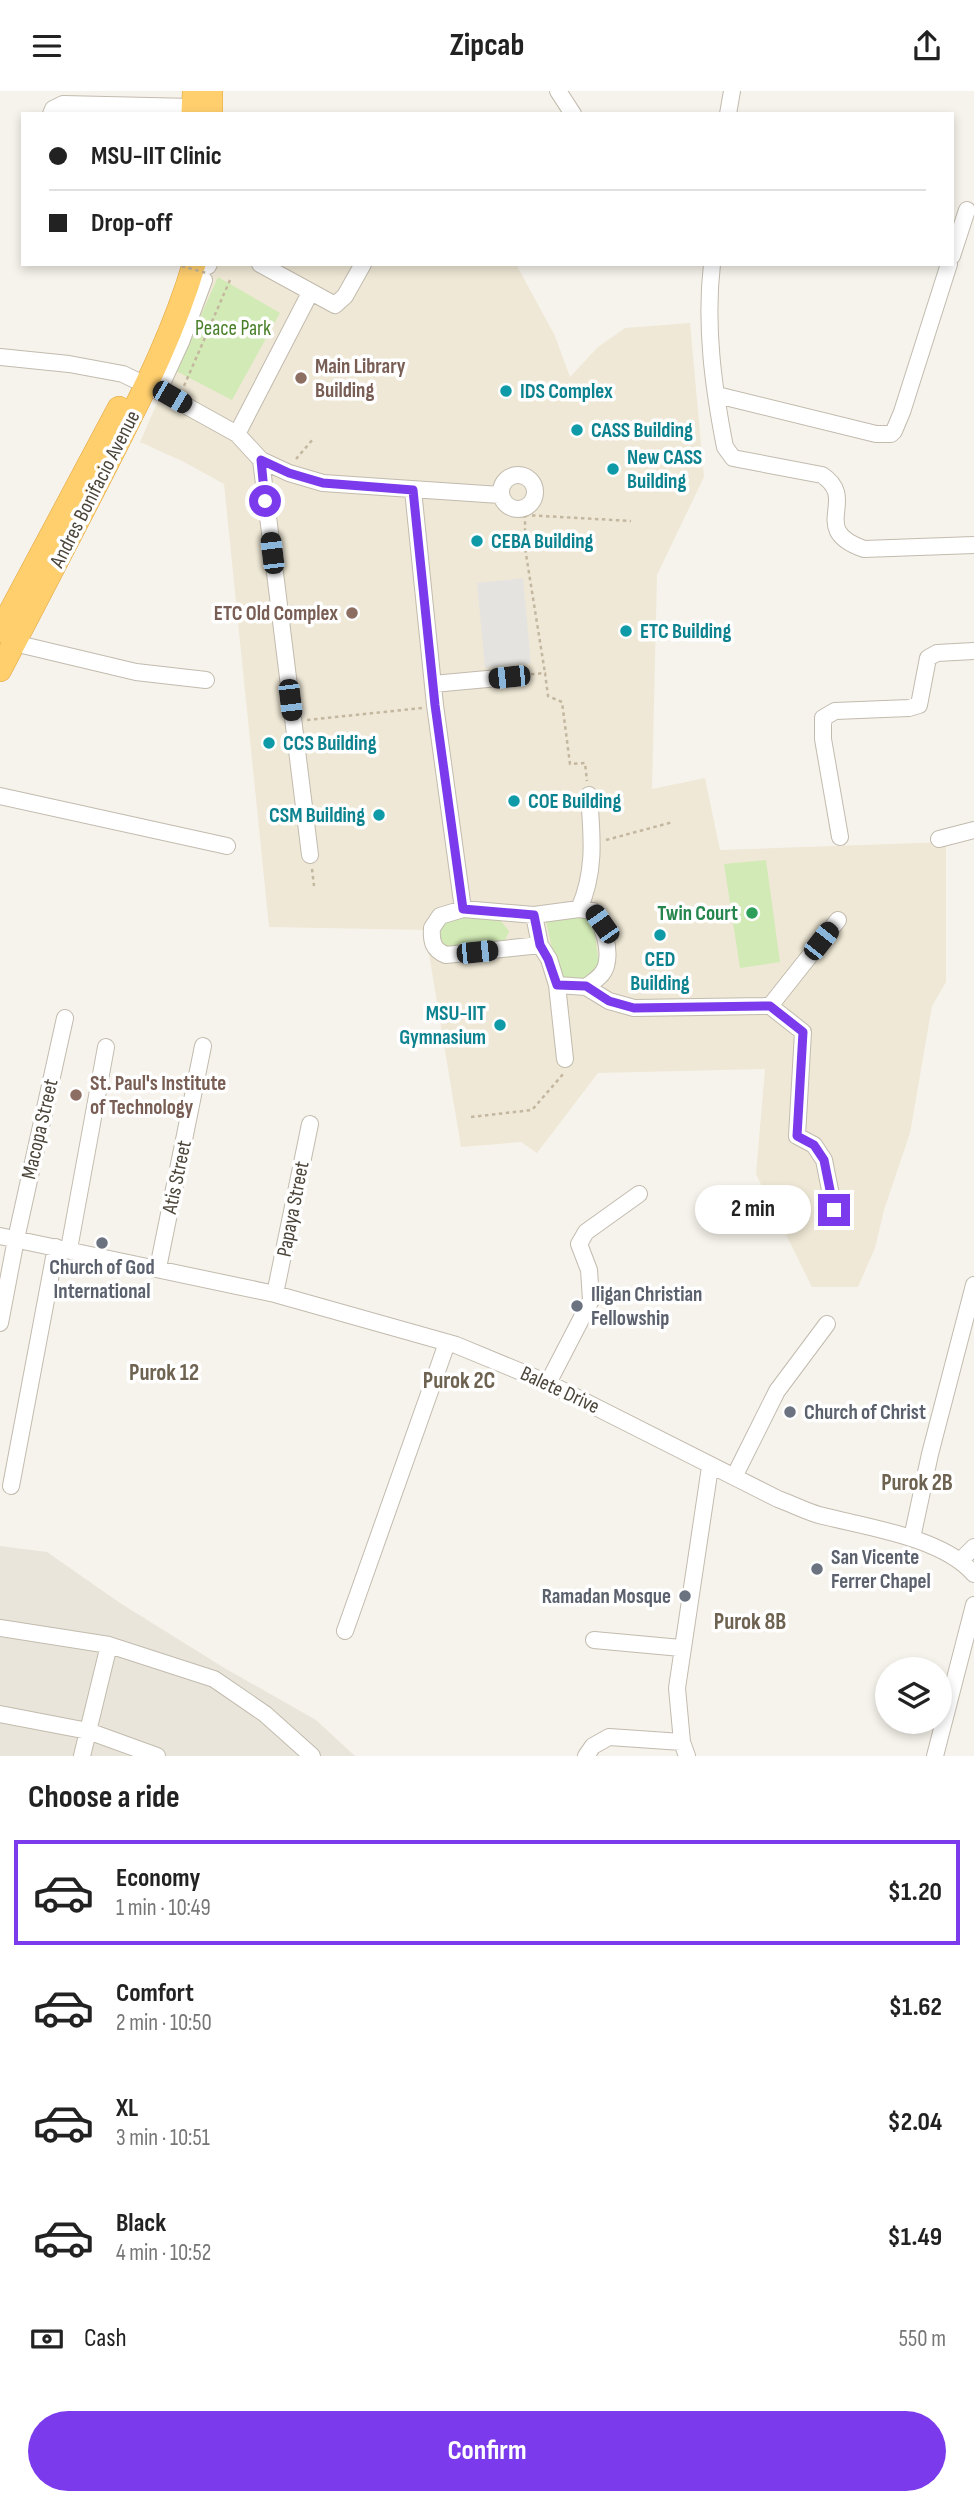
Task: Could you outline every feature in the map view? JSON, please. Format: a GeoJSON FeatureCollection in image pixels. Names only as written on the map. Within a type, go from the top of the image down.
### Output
{"type":"FeatureCollection","features":[{"type":"Feature","properties":{"kind":"highway"},"geometry":{"type":"LineString","coordinates":[[198,106],[211,91]]}},
{"type":"Feature","properties":{"kind":"highway","name":"Andres Bonifacio Avenue"},"geometry":{"type":"LineString","coordinates":[[149,381],[167,266]]}},
{"type":"Feature","properties":{"kind":"highway","name":"Andres Bonifacio Avenue"},"geometry":{"type":"LineString","coordinates":[[0,670],[7,637],[57,565],[204,270]]}},
{"type":"Feature","properties":{"kind":"street"},"geometry":{"type":"LineString","coordinates":[[558,91],[572,112]]}},
{"type":"Feature","properties":{"kind":"street"},"geometry":{"type":"LineString","coordinates":[[728,112],[732,91]]}},
{"type":"Feature","properties":{"kind":"street"},"geometry":{"type":"LineString","coordinates":[[52,112],[63,104],[198,106]]}},
{"type":"Feature","properties":{"kind":"street"},"geometry":{"type":"LineString","coordinates":[[954,248],[964,209]]}},
{"type":"Feature","properties":{"kind":"street"},"geometry":{"type":"LineString","coordinates":[[263,266],[335,305],[345,296],[362,266]]}},
{"type":"Feature","properties":{"kind":"street"},"geometry":{"type":"LineString","coordinates":[[712,266],[708,317],[725,447],[733,458],[822,475],[828,479],[837,496],[837,529],[848,543],[864,549],[974,545]]}},
{"type":"Feature","properties":{"kind":"street"},"geometry":{"type":"LineString","coordinates":[[717,395],[876,434],[891,434],[902,412],[948,266]]}},
{"type":"Feature","properties":{"kind":"street"},"geometry":{"type":"LineString","coordinates":[[237,434],[310,293]]}},
{"type":"Feature","properties":{"kind":"street"},"geometry":{"type":"LineString","coordinates":[[0,357],[92,367],[149,381],[237,434],[261,460],[289,473],[323,483],[413,490],[501,502]]}},
{"type":"Feature","properties":{"kind":"street"},"geometry":{"type":"LineString","coordinates":[[261,460],[310,855]]}},
{"type":"Feature","properties":{"kind":"street"},"geometry":{"type":"LineString","coordinates":[[413,490],[433,684],[463,909]]}},
{"type":"Feature","properties":{"kind":"street"},"geometry":{"type":"LineString","coordinates":[[7,637],[136,672],[206,680]]}},
{"type":"Feature","properties":{"kind":"street"},"geometry":{"type":"LineString","coordinates":[[840,837],[823,739],[823,718],[835,711],[909,708],[919,705],[928,658],[937,653],[974,651]]}},
{"type":"Feature","properties":{"kind":"street"},"geometry":{"type":"LineString","coordinates":[[433,684],[509,677]]}},
{"type":"Feature","properties":{"kind":"street"},"geometry":{"type":"LineString","coordinates":[[579,909],[589,887],[592,844],[589,795]]}},
{"type":"Feature","properties":{"kind":"street"},"geometry":{"type":"LineString","coordinates":[[0,796],[227,846]]}},
{"type":"Feature","properties":{"kind":"street"},"geometry":{"type":"LineString","coordinates":[[939,839],[974,830]]}},
{"type":"Feature","properties":{"kind":"street"},"geometry":{"type":"LineString","coordinates":[[540,945],[446,955],[437,951],[431,936],[434,923],[440,916],[463,909],[534,915],[579,909],[593,911],[602,924],[605,935],[606,966],[598,979],[586,986]]}},
{"type":"Feature","properties":{"kind":"street"},"geometry":{"type":"LineString","coordinates":[[534,915],[540,945],[557,985],[565,1059]]}},
{"type":"Feature","properties":{"kind":"street"},"geometry":{"type":"LineString","coordinates":[[770,1006],[838,920]]}},
{"type":"Feature","properties":{"kind":"street"},"geometry":{"type":"LineString","coordinates":[[557,985],[586,986],[609,1001],[634,1008],[770,1006],[803,1032],[797,1136],[814,1145],[824,1160],[834,1210]]}},
{"type":"Feature","properties":{"kind":"street","name":"Macopa Street"},"geometry":{"type":"LineString","coordinates":[[0,1323],[8,1238],[65,1018]]}},
{"type":"Feature","properties":{"kind":"street","name":"Atis Street"},"geometry":{"type":"LineString","coordinates":[[158,1268],[203,1046]]}},
{"type":"Feature","properties":{"kind":"street"},"geometry":{"type":"LineString","coordinates":[[11,1486],[106,1047]]}},
{"type":"Feature","properties":{"kind":"street","name":"Papaya Street"},"geometry":{"type":"LineString","coordinates":[[275,1294],[310,1124]]}},
{"type":"Feature","properties":{"kind":"street"},"geometry":{"type":"LineString","coordinates":[[548,1383],[591,1300],[589,1270],[581,1254],[581,1239],[586,1231],[639,1194]]}},
{"type":"Feature","properties":{"kind":"street","name":"Balete Drive"},"geometry":{"type":"LineString","coordinates":[[8,1238],[275,1294],[447,1343],[548,1383],[710,1467],[815,1514],[912,1538],[960,1561],[974,1574]]}},
{"type":"Feature","properties":{"kind":"street"},"geometry":{"type":"LineString","coordinates":[[912,1538],[930,1454],[974,1285]]}},
{"type":"Feature","properties":{"kind":"street"},"geometry":{"type":"LineString","coordinates":[[734,1477],[777,1391],[827,1324]]}},
{"type":"Feature","properties":{"kind":"street"},"geometry":{"type":"LineString","coordinates":[[345,1631],[447,1343]]}},
{"type":"Feature","properties":{"kind":"street"},"geometry":{"type":"LineString","coordinates":[[586,1756],[593,1745],[609,1737],[685,1749],[677,1688],[710,1467]]}},
{"type":"Feature","properties":{"kind":"street"},"geometry":{"type":"LineString","coordinates":[[960,1561],[974,1547]]}},
{"type":"Feature","properties":{"kind":"street"},"geometry":{"type":"LineString","coordinates":[[935,1756],[974,1605]]}},
{"type":"Feature","properties":{"kind":"street"},"geometry":{"type":"LineString","coordinates":[[0,1628],[109,1645],[214,1679],[265,1714],[312,1756]]}},
{"type":"Feature","properties":{"kind":"street"},"geometry":{"type":"LineString","coordinates":[[594,1640],[681,1648]]}},
{"type":"Feature","properties":{"kind":"street"},"geometry":{"type":"LineString","coordinates":[[82,1756],[109,1645]]}},
{"type":"Feature","properties":{"kind":"street"},"geometry":{"type":"LineString","coordinates":[[0,1714],[88,1731],[157,1756]]}},
{"type":"Feature","properties":{"kind":"path"},"geometry":{"type":"LineString","coordinates":[[174,266],[204,270]]}},
{"type":"Feature","properties":{"kind":"path"},"geometry":{"type":"LineString","coordinates":[[183,389],[230,280]]}},
{"type":"Feature","properties":{"kind":"path"},"geometry":{"type":"LineString","coordinates":[[294,462],[314,438]]}},
{"type":"Feature","properties":{"kind":"path"},"geometry":{"type":"LineString","coordinates":[[501,502],[525,515],[631,521]]}},
{"type":"Feature","properties":{"kind":"path"},"geometry":{"type":"LineString","coordinates":[[525,515],[525,548],[548,696],[562,702],[570,764],[585,764]]}},
{"type":"Feature","properties":{"kind":"path"},"geometry":{"type":"LineString","coordinates":[[509,677],[545,673]]}},
{"type":"Feature","properties":{"kind":"path"},"geometry":{"type":"LineString","coordinates":[[302,720],[422,708]]}},
{"type":"Feature","properties":{"kind":"path"},"geometry":{"type":"LineString","coordinates":[[592,844],[673,823]]}},
{"type":"Feature","properties":{"kind":"path"},"geometry":{"type":"LineString","coordinates":[[471,1117],[532,1110],[564,1074],[565,1059]]}},
{"type":"Feature","properties":{"kind":"shaded area"},"geometry":{"type":"Polygon","coordinates":[[[210,266],[517,266],[555,336],[570,377],[598,347],[625,328],[690,323],[704,477],[657,575],[652,789],[705,778],[720,850],[946,842],[946,982],[932,1006],[910,1133],[884,1210],[875,1248],[858,1287],[812,1287],[756,1174],[765,1069],[598,1073],[537,1153],[521,1142],[461,1147],[425,930],[269,927],[224,484],[140,442],[187,335],[210,266]]]}},
{"type":"Feature","properties":{"kind":"shaded area"},"geometry":{"type":"Polygon","coordinates":[[[523,578],[531,663],[485,668],[477,583],[523,578]]]}},
{"type":"Feature","properties":{"kind":"shaded area"},"geometry":{"type":"Polygon","coordinates":[[[0,1546],[47,1552],[120,1603],[226,1669],[316,1720],[355,1756],[0,1756],[0,1546]]]}},
{"type":"Feature","properties":{"kind":"green space","name":"Peace Park"},"geometry":{"type":"Polygon","coordinates":[[[218,277],[280,313],[232,400],[176,371],[218,277]]]}},
{"type":"Feature","properties":{"kind":"green space","name":"Twin Court"},"geometry":{"type":"Polygon","coordinates":[[[766,860],[780,962],[740,968],[724,864],[766,860]]]}},
{"type":"Feature","properties":{"kind":"green space"},"geometry":{"type":"Polygon","coordinates":[[[476,914],[500,920],[509,931],[504,943],[454,952],[439,944],[437,930],[449,919],[476,914]]]}},
{"type":"Feature","properties":{"kind":"green space"},"geometry":{"type":"Polygon","coordinates":[[[575,914],[590,920],[599,963],[590,976],[570,982],[557,972],[546,921],[575,914]]]}},
{"type":"Feature","properties":{"kind":"place","name":"Main Library Building"},"geometry":{"type":"Point","coordinates":[301,378]}},
{"type":"Feature","properties":{"kind":"place","name":"IDS Complex"},"geometry":{"type":"Point","coordinates":[506,391]}},
{"type":"Feature","properties":{"kind":"place","name":"CASS Building"},"geometry":{"type":"Point","coordinates":[577,430]}},
{"type":"Feature","properties":{"kind":"place","name":"New CASS Building"},"geometry":{"type":"Point","coordinates":[613,469]}},
{"type":"Feature","properties":{"kind":"place","name":"CEBA Building"},"geometry":{"type":"Point","coordinates":[477,541]}},
{"type":"Feature","properties":{"kind":"place","name":"ETC Old Complex"},"geometry":{"type":"Point","coordinates":[352,613]}},
{"type":"Feature","properties":{"kind":"place","name":"ETC Building"},"geometry":{"type":"Point","coordinates":[626,631]}},
{"type":"Feature","properties":{"kind":"place","name":"CCS Building"},"geometry":{"type":"Point","coordinates":[269,743]}},
{"type":"Feature","properties":{"kind":"place","name":"COE Building"},"geometry":{"type":"Point","coordinates":[514,801]}},
{"type":"Feature","properties":{"kind":"place","name":"CSM Building"},"geometry":{"type":"Point","coordinates":[379,815]}},
{"type":"Feature","properties":{"kind":"place","name":"Twin Court"},"geometry":{"type":"Point","coordinates":[752,913]}},
{"type":"Feature","properties":{"kind":"place","name":"CED Building"},"geometry":{"type":"Point","coordinates":[660,935]}},
{"type":"Feature","properties":{"kind":"place","name":"MSU-IIT Gymnasium"},"geometry":{"type":"Point","coordinates":[500,1025]}},
{"type":"Feature","properties":{"kind":"place","name":"St. Paul's Institute of Technology"},"geometry":{"type":"Point","coordinates":[76,1095]}},
{"type":"Feature","properties":{"kind":"place","name":"Church of God International"},"geometry":{"type":"Point","coordinates":[102,1243]}},
{"type":"Feature","properties":{"kind":"place","name":"Iligan Christian Fellowship"},"geometry":{"type":"Point","coordinates":[577,1306]}},
{"type":"Feature","properties":{"kind":"place","name":"Church of Christ"},"geometry":{"type":"Point","coordinates":[790,1412]}},
{"type":"Feature","properties":{"kind":"place","name":"San Vicente Ferrer Chapel"},"geometry":{"type":"Point","coordinates":[817,1569]}},
{"type":"Feature","properties":{"kind":"place","name":"Ramadan Mosque"},"geometry":{"type":"Point","coordinates":[685,1596]}},
{"type":"Feature","properties":{"kind":"district","name":"Purok 12"},"geometry":{"type":"Point","coordinates":[164,1373]}},
{"type":"Feature","properties":{"kind":"district","name":"Purok 2C"},"geometry":{"type":"Point","coordinates":[459,1381]}},
{"type":"Feature","properties":{"kind":"district","name":"Purok 2B"},"geometry":{"type":"Point","coordinates":[917,1483]}},
{"type":"Feature","properties":{"kind":"district","name":"Purok 8B"},"geometry":{"type":"Point","coordinates":[750,1622]}},
{"type":"Feature","properties":{"kind":"route"},"geometry":{"type":"LineString","coordinates":[[265,501],[261,460],[289,473],[323,483],[413,490],[435,705],[463,909],[534,915],[540,945],[557,985],[586,986],[609,1001],[634,1008],[770,1006],[803,1032],[797,1136],[814,1145],[824,1160],[834,1210]]}}]}
